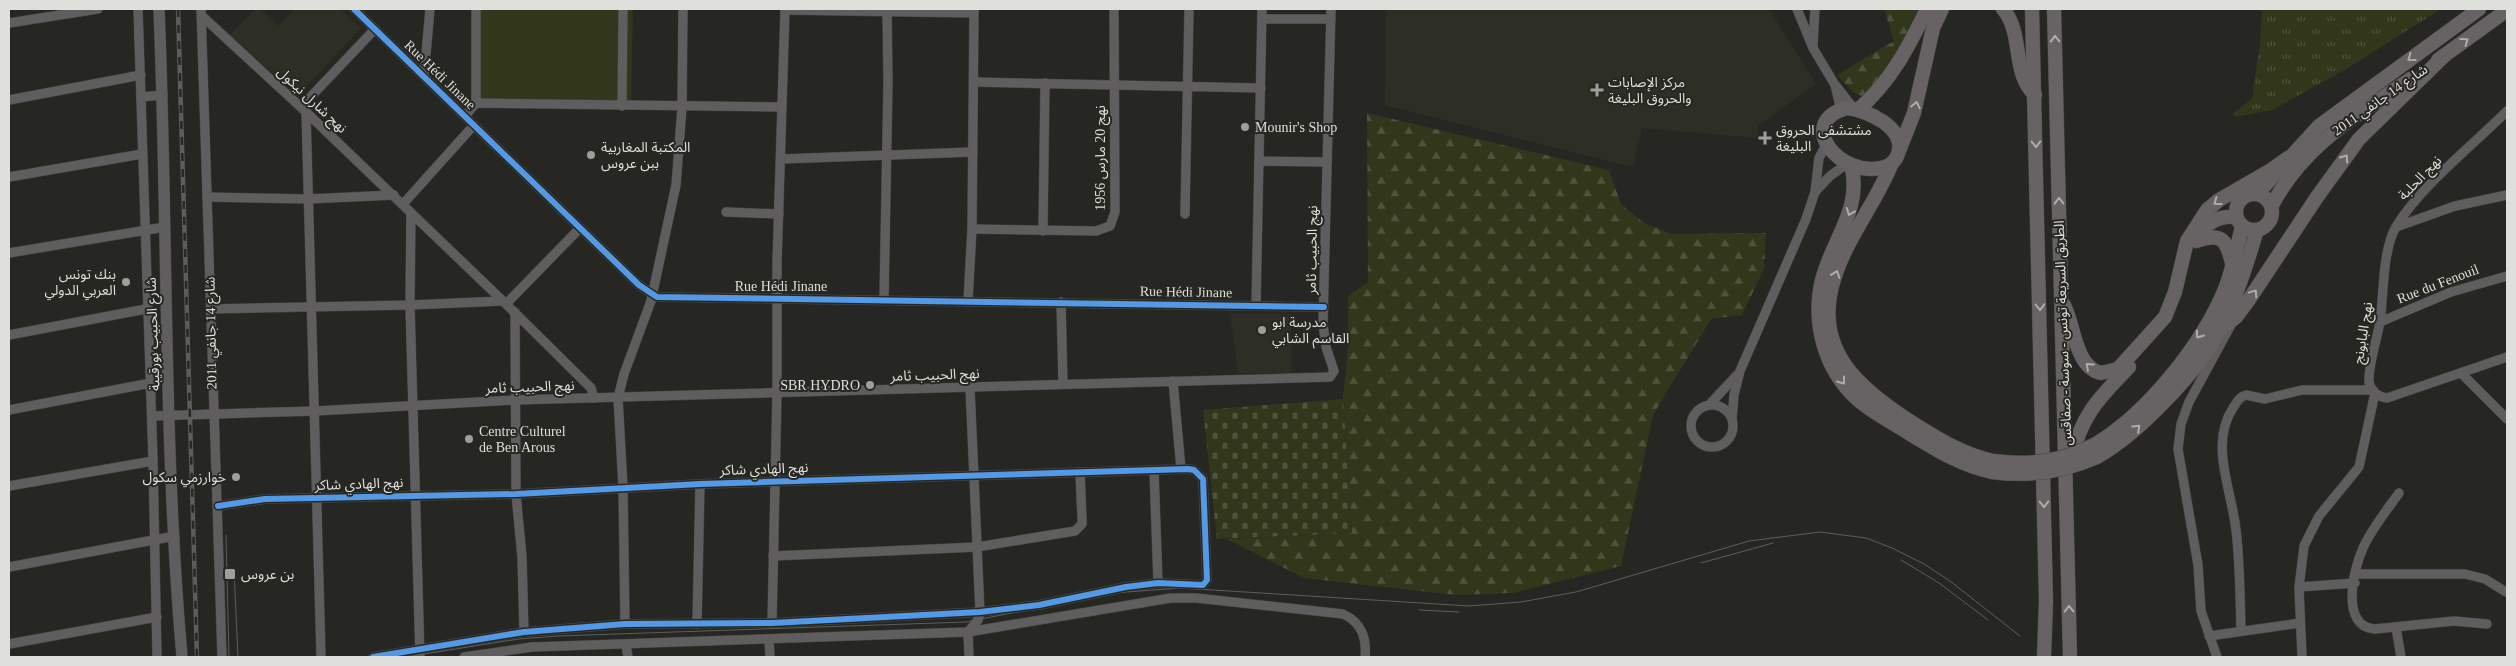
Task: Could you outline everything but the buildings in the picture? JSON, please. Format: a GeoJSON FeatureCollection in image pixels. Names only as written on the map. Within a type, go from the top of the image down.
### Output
{"type":"FeatureCollection","features":[{"type":"Feature","properties":{"kind":"highway"},"geometry":{"type":"LineString","coordinates":[[1851,110],[1875,116],[1887,125],[1898,142],[1896,157],[1879,168],[1850,164],[1833,155],[1826,145],[1825,127],[1831,117],[1851,110],[1879,90],[1894,72],[1927,9]]}},
{"type":"Feature","properties":{"kind":"highway"},"geometry":{"type":"LineString","coordinates":[[1942,9],[1932,28],[1914,113],[1896,157],[1851,238],[1834,278],[1828,309],[1834,346],[1854,379],[1879,402],[1945,444],[1993,467]]}},
{"type":"Feature","properties":{"kind":"highway"},"geometry":{"type":"LineString","coordinates":[[2003,9],[2015,30],[2024,79],[2035,95]]}},
{"type":"Feature","properties":{"kind":"highway","name":"الطريق السريعة تونس - سوسة - صفاقس"},"geometry":{"type":"LineString","coordinates":[[2032,9],[2046,601],[2044,657]]}},
{"type":"Feature","properties":{"kind":"highway","name":"الطريق السريعة تونس - سوسة - صفاقس"},"geometry":{"type":"LineString","coordinates":[[2054,9],[2070,657]]}},
{"type":"Feature","properties":{"kind":"highway","name":"شارع 14 جانفي 2011"},"geometry":{"type":"LineString","coordinates":[[2239,221],[2236,206],[2242,198],[2257,194],[2319,126],[2479,9]]}},
{"type":"Feature","properties":{"kind":"highway","name":"شارع 14 جانفي 2011"},"geometry":{"type":"LineString","coordinates":[[2256,230],[2267,224],[2270,219],[2271,207],[2284,185],[2317,144],[2507,10]]}},
{"type":"Feature","properties":{"kind":"highway"},"geometry":{"type":"LineString","coordinates":[[2221,328],[2236,316],[2359,139],[2445,55]]}},
{"type":"Feature","properties":{"kind":"highway"},"geometry":{"type":"LineString","coordinates":[[2061,300],[2070,317],[2085,365],[2101,373],[2118,369],[2159,325],[2170,309],[2187,241],[2207,210],[2219,200],[2262,176],[2288,158]]}},
{"type":"Feature","properties":{"kind":"highway"},"geometry":{"type":"LineString","coordinates":[[1850,164],[1855,181],[1853,205],[1827,264],[1820,291],[1820,328],[1830,362],[1845,385],[1864,405],[1945,456],[1969,466],[1993,467],[2040,474],[2063,470],[2097,450],[2128,436],[2162,404],[2200,360],[2221,328],[2235,296],[2256,230],[2239,221],[2223,217],[2212,221],[2203,230],[2196,242],[2177,312],[2163,332],[2088,413],[2075,442],[2067,479]]}},
{"type":"Feature","properties":{"kind":"highway"},"geometry":{"type":"LineString","coordinates":[[2257,194],[2266,198],[2271,207]]}},
{"type":"Feature","properties":{"kind":"highway"},"geometry":{"type":"LineString","coordinates":[[2097,450],[2169,379],[2212,316],[2233,268],[2239,221]]}},
{"type":"Feature","properties":{"kind":"highway"},"geometry":{"type":"LineString","coordinates":[[2196,242],[2213,237],[2221,239],[2228,247],[2233,268]]}},
{"type":"Feature","properties":{"kind":"main road","name":"شارع الحبيب بورقيبة"},"geometry":{"type":"LineString","coordinates":[[159,9],[170,414],[182,657]]}},
{"type":"Feature","properties":{"kind":"street"},"geometry":{"type":"LineString","coordinates":[[9,24],[98,9]]}},
{"type":"Feature","properties":{"kind":"street"},"geometry":{"type":"LineString","coordinates":[[138,9],[142,97],[146,309],[152,416],[157,657]]}},
{"type":"Feature","properties":{"kind":"street","name":"Rue Hédi Jinane"},"geometry":{"type":"LineString","coordinates":[[354,9],[652,296],[666,299],[884,299],[1324,307]]}},
{"type":"Feature","properties":{"kind":"street"},"geometry":{"type":"LineString","coordinates":[[424,76],[430,9]]}},
{"type":"Feature","properties":{"kind":"street"},"geometry":{"type":"LineString","coordinates":[[465,116],[476,103],[476,9]]}},
{"type":"Feature","properties":{"kind":"street"},"geometry":{"type":"LineString","coordinates":[[622,106],[623,9]]}},
{"type":"Feature","properties":{"kind":"street"},"geometry":{"type":"LineString","coordinates":[[625,624],[623,487],[618,398],[624,374],[652,296],[676,185],[682,108],[683,9]]}},
{"type":"Feature","properties":{"kind":"street"},"geometry":{"type":"LineString","coordinates":[[772,623],[774,482],[778,393],[777,298],[785,9],[974,11],[972,229],[968,301]]}},
{"type":"Feature","properties":{"kind":"street","name":"نهج 20 مارس 1956"},"geometry":{"type":"LineString","coordinates":[[972,229],[1104,230],[1114,220],[1114,9]]}},
{"type":"Feature","properties":{"kind":"street"},"geometry":{"type":"LineString","coordinates":[[1185,214],[1189,9]]}},
{"type":"Feature","properties":{"kind":"street"},"geometry":{"type":"LineString","coordinates":[[1256,306],[1262,9]]}},
{"type":"Feature","properties":{"kind":"street","name":"نهج الحبيب ثامر"},"geometry":{"type":"LineString","coordinates":[[152,416],[213,412],[315,411],[516,400],[1330,377],[1334,371],[1324,335],[1324,307],[1331,9]]}},
{"type":"Feature","properties":{"kind":"street"},"geometry":{"type":"LineString","coordinates":[[1797,9],[1813,48],[1851,110]]}},
{"type":"Feature","properties":{"kind":"street"},"geometry":{"type":"LineString","coordinates":[[1813,48],[1815,9]]}},
{"type":"Feature","properties":{"kind":"street"},"geometry":{"type":"LineString","coordinates":[[884,299],[887,155],[887,10]]}},
{"type":"Feature","properties":{"kind":"street","name":"نهج شارل نيكول"},"geometry":{"type":"LineString","coordinates":[[201,12],[515,312],[590,388],[594,398]]}},
{"type":"Feature","properties":{"kind":"street","name":"شارع 14 جانفي 2011"},"geometry":{"type":"LineString","coordinates":[[201,12],[222,657]]}},
{"type":"Feature","properties":{"kind":"street"},"geometry":{"type":"LineString","coordinates":[[1262,19],[1331,19]]}},
{"type":"Feature","properties":{"kind":"street"},"geometry":{"type":"LineString","coordinates":[[321,657],[315,498],[315,411],[304,110],[374,29]]}},
{"type":"Feature","properties":{"kind":"street"},"geometry":{"type":"LineString","coordinates":[[9,100],[141,75]]}},
{"type":"Feature","properties":{"kind":"street"},"geometry":{"type":"LineString","coordinates":[[974,82],[1261,88]]}},
{"type":"Feature","properties":{"kind":"street"},"geometry":{"type":"LineString","coordinates":[[1043,231],[1045,83]]}},
{"type":"Feature","properties":{"kind":"street"},"geometry":{"type":"LineString","coordinates":[[1835,85],[1845,94],[1851,110]]}},
{"type":"Feature","properties":{"kind":"street"},"geometry":{"type":"LineString","coordinates":[[142,97],[162,95]]}},
{"type":"Feature","properties":{"kind":"street"},"geometry":{"type":"LineString","coordinates":[[476,103],[682,108],[782,107]]}},
{"type":"Feature","properties":{"kind":"street","name":"نهج الحلبة"},"geometry":{"type":"LineString","coordinates":[[2395,228],[2412,204],[2507,111]]}},
{"type":"Feature","properties":{"kind":"street"},"geometry":{"type":"LineString","coordinates":[[403,204],[474,125]]}},
{"type":"Feature","properties":{"kind":"street"},"geometry":{"type":"LineString","coordinates":[[1740,371],[1726,389],[1709,405],[1696,412],[1692,418],[1692,432],[1701,443],[1714,447],[1726,442],[1733,431],[1734,395],[1740,371],[1806,219],[1815,192],[1819,158],[1826,145]]}},
{"type":"Feature","properties":{"kind":"street"},"geometry":{"type":"LineString","coordinates":[[780,159],[973,152]]}},
{"type":"Feature","properties":{"kind":"street"},"geometry":{"type":"LineString","coordinates":[[9,177],[142,154]]}},
{"type":"Feature","properties":{"kind":"street"},"geometry":{"type":"LineString","coordinates":[[1260,161],[1327,162]]}},
{"type":"Feature","properties":{"kind":"street"},"geometry":{"type":"LineString","coordinates":[[1815,192],[1830,176],[1850,164]]}},
{"type":"Feature","properties":{"kind":"street"},"geometry":{"type":"LineString","coordinates":[[207,197],[308,199],[394,195]]}},
{"type":"Feature","properties":{"kind":"street","name":"نهج الحلبة"},"geometry":{"type":"LineString","coordinates":[[2395,228],[2455,206],[2507,195]]}},
{"type":"Feature","properties":{"kind":"street"},"geometry":{"type":"LineString","coordinates":[[2412,204],[2415,212],[2422,217]]}},
{"type":"Feature","properties":{"kind":"street"},"geometry":{"type":"LineString","coordinates":[[726,212],[779,214]]}},
{"type":"Feature","properties":{"kind":"street"},"geometry":{"type":"LineString","coordinates":[[411,213],[410,305],[417,494],[420,653]]}},
{"type":"Feature","properties":{"kind":"street"},"geometry":{"type":"LineString","coordinates":[[9,254],[165,227]]}},
{"type":"Feature","properties":{"kind":"street"},"geometry":{"type":"LineString","coordinates":[[210,309],[504,302],[580,228]]}},
{"type":"Feature","properties":{"kind":"street","name":"نهج البابونج"},"geometry":{"type":"LineString","coordinates":[[2302,657],[2299,587],[2301,559],[2311,531],[2340,488],[2359,467],[2374,392],[2369,381],[2380,322],[2388,256],[2395,228]]}},
{"type":"Feature","properties":{"kind":"street","name":"Rue du Fenouil"},"geometry":{"type":"LineString","coordinates":[[2380,322],[2458,290],[2507,276]]}},
{"type":"Feature","properties":{"kind":"street"},"geometry":{"type":"LineString","coordinates":[[1060,302],[1064,384]]}},
{"type":"Feature","properties":{"kind":"street"},"geometry":{"type":"LineString","coordinates":[[9,335],[146,309]]}},
{"type":"Feature","properties":{"kind":"street"},"geometry":{"type":"LineString","coordinates":[[515,312],[516,494],[522,556],[524,632]]}},
{"type":"Feature","properties":{"kind":"street"},"geometry":{"type":"LineString","coordinates":[[2217,657],[2200,605],[2198,565],[2179,461],[2179,436],[2189,402],[2236,316]]}},
{"type":"Feature","properties":{"kind":"street"},"geometry":{"type":"LineString","coordinates":[[2241,630],[2236,530],[2223,457],[2223,433],[2228,415],[2238,400],[2246,395],[2264,399],[2308,390],[2374,392],[2381,397],[2387,398],[2507,357]]}},
{"type":"Feature","properties":{"kind":"street"},"geometry":{"type":"LineString","coordinates":[[2461,373],[2507,418]]}},
{"type":"Feature","properties":{"kind":"street"},"geometry":{"type":"LineString","coordinates":[[1172,381],[1181,469]]}},
{"type":"Feature","properties":{"kind":"street"},"geometry":{"type":"LineString","coordinates":[[9,410],[151,383]]}},
{"type":"Feature","properties":{"kind":"street"},"geometry":{"type":"LineString","coordinates":[[970,388],[980,612],[978,620],[968,632],[970,657]]}},
{"type":"Feature","properties":{"kind":"street"},"geometry":{"type":"LineString","coordinates":[[1709,405],[1723,408],[1732,419]]}},
{"type":"Feature","properties":{"kind":"street"},"geometry":{"type":"LineString","coordinates":[[9,486],[153,461]]}},
{"type":"Feature","properties":{"kind":"street"},"geometry":{"type":"LineString","coordinates":[[373,657],[420,653],[524,632],[625,624],[772,623],[980,612],[1040,605],[1126,586],[1158,583],[1154,470]]}},
{"type":"Feature","properties":{"kind":"street","name":"نهج الهادي شاكر"},"geometry":{"type":"LineString","coordinates":[[218,506],[265,500],[417,494],[516,494],[623,487],[975,474],[1194,470],[1203,479],[1206,583],[1158,583]]}},
{"type":"Feature","properties":{"kind":"street"},"geometry":{"type":"LineString","coordinates":[[773,556],[977,547],[1075,531],[1082,524],[1080,472]]}},
{"type":"Feature","properties":{"kind":"street"},"geometry":{"type":"LineString","coordinates":[[697,624],[700,484]]}},
{"type":"Feature","properties":{"kind":"street"},"geometry":{"type":"LineString","coordinates":[[2398,492],[2367,541],[2355,579],[2352,606],[2356,620],[2368,629],[2396,628],[2454,621],[2487,624]]}},
{"type":"Feature","properties":{"kind":"street"},"geometry":{"type":"LineString","coordinates":[[9,567],[175,536]]}},
{"type":"Feature","properties":{"kind":"street"},"geometry":{"type":"LineString","coordinates":[[2299,587],[2355,579],[2466,574],[2485,579],[2506,592]]}},
{"type":"Feature","properties":{"kind":"street"},"geometry":{"type":"LineString","coordinates":[[464,657],[532,647],[968,632],[1144,601],[1196,598],[1343,614],[1354,619],[1360,628],[1366,644],[1365,657]]}},
{"type":"Feature","properties":{"kind":"street"},"geometry":{"type":"LineString","coordinates":[[9,644],[157,618]]}},
{"type":"Feature","properties":{"kind":"street"},"geometry":{"type":"LineString","coordinates":[[2209,636],[2300,623]]}},
{"type":"Feature","properties":{"kind":"street"},"geometry":{"type":"LineString","coordinates":[[2396,628],[2401,657]]}},
{"type":"Feature","properties":{"kind":"street"},"geometry":{"type":"LineString","coordinates":[[769,640],[770,657]]}},
{"type":"Feature","properties":{"kind":"street"},"geometry":{"type":"LineString","coordinates":[[626,645],[628,657]]}},
{"type":"Feature","properties":{"kind":"shaded area"},"geometry":{"type":"Polygon","coordinates":[[[256,9],[260,9],[278,26],[295,9],[340,9],[361,28],[298,96],[230,35],[256,9]]]}},
{"type":"Feature","properties":{"kind":"shaded area","name":"مركز الإصابات والحروق البليغة"},"geometry":{"type":"Polygon","coordinates":[[[1386,9],[1769,9],[1816,84],[1758,126],[1758,138],[1642,128],[1633,167],[1385,105],[1386,9]]]}},
{"type":"Feature","properties":{"kind":"shaded area","name":"مدرسة ابو القاسم الشابي"},"geometry":{"type":"Polygon","coordinates":[[[1230,314],[1291,314],[1291,373],[1238,373],[1230,314]]]}},
{"type":"Feature","properties":{"kind":"green space"},"geometry":{"type":"Polygon","coordinates":[[[476,9],[633,9],[631,105],[476,101],[476,9]]]}},
{"type":"Feature","properties":{"kind":"green space"},"geometry":{"type":"Polygon","coordinates":[[[1884,9],[1918,9],[1888,71],[1871,91],[1862,96],[1854,93],[1837,75],[1894,41],[1884,9]]]}},
{"type":"Feature","properties":{"kind":"green space"},"geometry":{"type":"Polygon","coordinates":[[[2262,9],[2441,9],[2346,69],[2272,110],[2235,117],[2233,113],[2252,99],[2260,43],[2262,9]]]}},
{"type":"Feature","properties":{"kind":"green space"},"geometry":{"type":"Polygon","coordinates":[[[1367,113],[1609,170],[1621,204],[1644,223],[1672,234],[1766,233],[1764,269],[1742,315],[1711,319],[1653,415],[1621,566],[1513,593],[1457,595],[1304,578],[1227,539],[1352,533],[1343,399],[1348,347],[1348,296],[1368,282],[1367,113]]]}},
{"type":"Feature","properties":{"kind":"green space"},"geometry":{"type":"Polygon","coordinates":[[[1343,399],[1352,533],[1217,539],[1203,410],[1343,399]]]}},
{"type":"Feature","properties":{"kind":"tram line"},"geometry":{"type":"LineString","coordinates":[[405,657],[519,639],[558,636],[966,622],[1113,593],[1181,588],[1469,606],[1521,602],[1576,592],[1749,541],[1820,532],[1866,538],[1892,548],[1924,564],[1950,581],[2020,636]]}},
{"type":"Feature","properties":{"kind":"tram line"},"geometry":{"type":"LineString","coordinates":[[226,535],[229,657]]}},
{"type":"Feature","properties":{"kind":"tram line"},"geometry":{"type":"LineString","coordinates":[[1701,563],[1773,543]]}},
{"type":"Feature","properties":{"kind":"tram line"},"geometry":{"type":"LineString","coordinates":[[1901,560],[1939,583],[1988,620]]}},
{"type":"Feature","properties":{"kind":"tram line"},"geometry":{"type":"LineString","coordinates":[[234,570],[238,657]]}},
{"type":"Feature","properties":{"kind":"tram line"},"geometry":{"type":"LineString","coordinates":[[1419,610],[1459,612]]}},
{"type":"Feature","properties":{"kind":"railway"},"geometry":{"type":"LineString","coordinates":[[178,9],[197,657]]}},
{"type":"Feature","properties":{"kind":"cycle path"},"geometry":{"type":"LineString","coordinates":[[354,9],[639,285],[657,297],[1324,307]]}},
{"type":"Feature","properties":{"kind":"cycle path"},"geometry":{"type":"LineString","coordinates":[[218,506],[265,499],[516,494],[700,484],[1188,469],[1194,470],[1203,479],[1207,580],[1203,585],[1158,583],[1126,587],[1039,605],[980,612],[772,623],[625,624],[524,632],[373,657]]}},
{"type":"Feature","properties":{"kind":"place","name":"مركز الإصابات والحروق البليغة"},"geometry":{"type":"Point","coordinates":[1597,90]}},
{"type":"Feature","properties":{"kind":"place","name":"Mounir's Shop"},"geometry":{"type":"Point","coordinates":[1245,127]}},
{"type":"Feature","properties":{"kind":"place","name":"مشتشفى الحروق البليغة"},"geometry":{"type":"Point","coordinates":[1765,138]}},
{"type":"Feature","properties":{"kind":"place","name":"المكتبة المغاربية ببن عروس"},"geometry":{"type":"Point","coordinates":[591,155]}},
{"type":"Feature","properties":{"kind":"place","name":"بنك تونس العربي الدولي"},"geometry":{"type":"Point","coordinates":[126,282]}},
{"type":"Feature","properties":{"kind":"place","name":"مدرسة ابو القاسم الشابي"},"geometry":{"type":"Point","coordinates":[1262,330]}},
{"type":"Feature","properties":{"kind":"place","name":"SBR HYDRO"},"geometry":{"type":"Point","coordinates":[870,385]}},
{"type":"Feature","properties":{"kind":"place","name":"Centre Culturel de Ben Arous"},"geometry":{"type":"Point","coordinates":[469,439]}},
{"type":"Feature","properties":{"kind":"place","name":"خوارزمي سكول"},"geometry":{"type":"Point","coordinates":[236,477]}},
{"type":"Feature","properties":{"kind":"place","name":"بن عروس"},"geometry":{"type":"Point","coordinates":[230,574]}}]}
